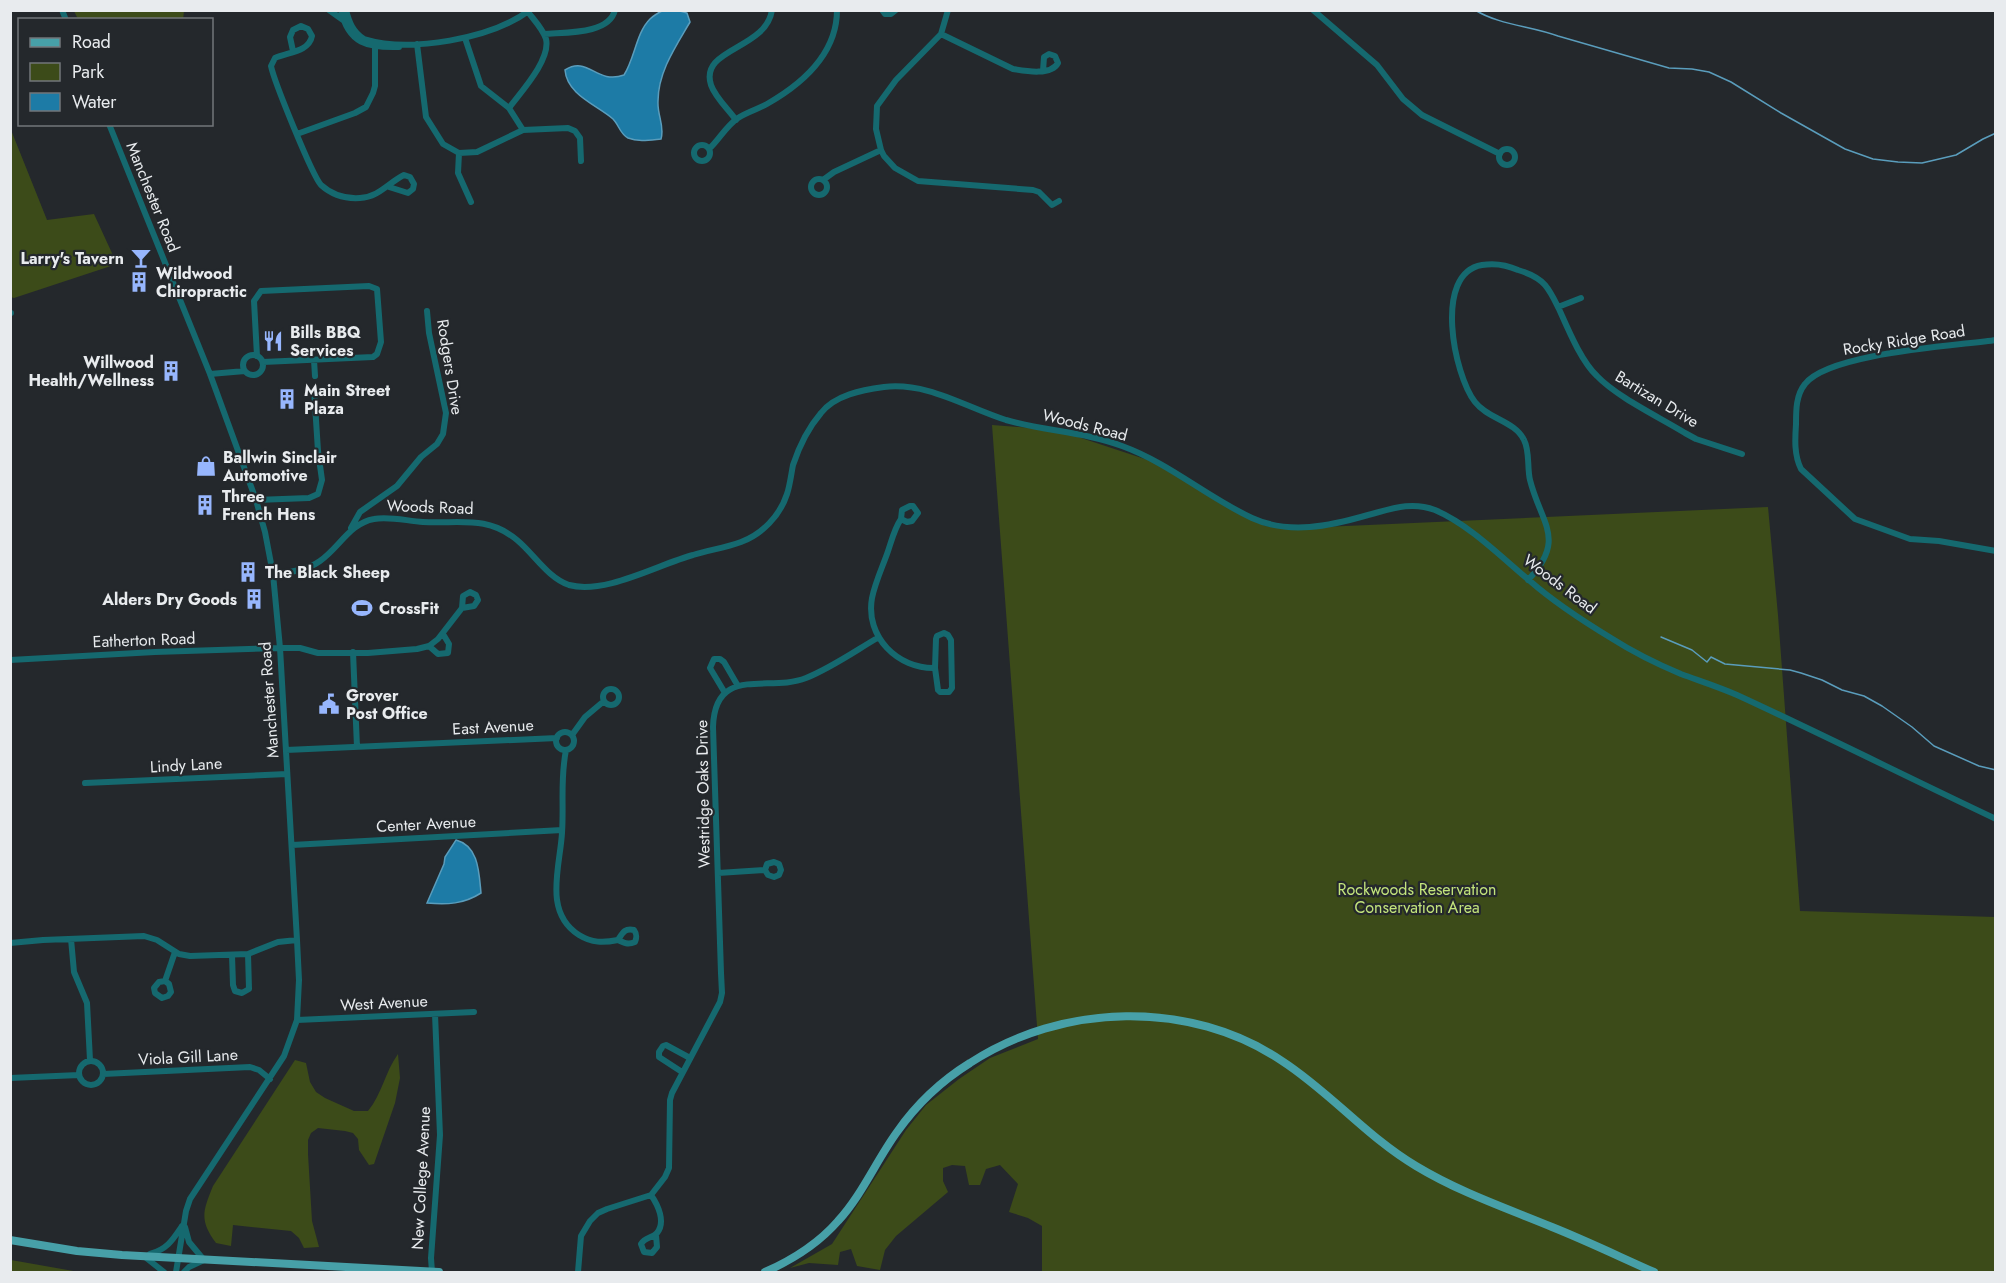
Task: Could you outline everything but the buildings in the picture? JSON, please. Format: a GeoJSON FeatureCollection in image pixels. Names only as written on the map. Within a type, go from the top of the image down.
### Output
{"type":"FeatureCollection","features":[{"type":"Feature","properties":{"kind":"main road"},"geometry":{"type":"LineString","coordinates":[[765,1272],[803,1252],[840,1220],[904,1122],[928,1096],[964,1067],[1004,1044],[1039,1031],[1096,1018],[1131,1016],[1163,1017],[1199,1024],[1246,1041],[1295,1070],[1375,1137],[1427,1173],[1465,1192],[1560,1230],[1654,1272]]}},
{"type":"Feature","properties":{"kind":"main road"},"geometry":{"type":"LineString","coordinates":[[10,1240],[77,1251],[177,1259],[439,1272]]}},
{"type":"Feature","properties":{"kind":"street"},"geometry":{"type":"LineString","coordinates":[[329,10],[343,20]]}},
{"type":"Feature","properties":{"kind":"street"},"geometry":{"type":"LineString","coordinates":[[341,10],[350,34],[357,40],[365,44],[405,45],[465,38],[506,25],[529,11],[547,41],[543,60],[509,108]]}},
{"type":"Feature","properties":{"kind":"street"},"geometry":{"type":"LineString","coordinates":[[346,10],[351,25],[358,35],[377,44]]}},
{"type":"Feature","properties":{"kind":"street"},"geometry":{"type":"LineString","coordinates":[[544,34],[602,27],[611,20],[615,10]]}},
{"type":"Feature","properties":{"kind":"street"},"geometry":{"type":"LineString","coordinates":[[736,120],[712,87],[710,70],[717,60],[764,30],[770,20],[772,10]]}},
{"type":"Feature","properties":{"kind":"street"},"geometry":{"type":"LineString","coordinates":[[709,149],[736,120],[789,90],[815,65],[826,51],[833,34],[837,10]]}},
{"type":"Feature","properties":{"kind":"street"},"geometry":{"type":"LineString","coordinates":[[882,10],[885,14],[891,15],[896,10]]}},
{"type":"Feature","properties":{"kind":"street"},"geometry":{"type":"LineString","coordinates":[[948,10],[941,34],[896,80],[877,106],[876,129],[881,150],[895,168],[918,181],[1033,190],[1039,192],[1052,205],[1059,201]]}},
{"type":"Feature","properties":{"kind":"street"},"geometry":{"type":"LineString","coordinates":[[1313,10],[1377,66],[1410,106],[1422,115],[1500,154]]}},
{"type":"Feature","properties":{"kind":"street"},"geometry":{"type":"LineString","coordinates":[[941,34],[1013,69],[1043,71],[1053,70],[1058,61],[1054,56],[1049,54],[1042,60],[1043,71]]}},
{"type":"Feature","properties":{"kind":"street"},"geometry":{"type":"LineString","coordinates":[[465,38],[481,86],[509,108],[523,130]]}},
{"type":"Feature","properties":{"kind":"street"},"geometry":{"type":"LineString","coordinates":[[297,134],[366,107],[373,93],[378,60],[377,44]]}},
{"type":"Feature","properties":{"kind":"street"},"geometry":{"type":"LineString","coordinates":[[417,44],[426,117],[440,140],[452,150],[459,153],[477,152],[523,130],[561,128],[572,129],[580,138],[581,161]]}},
{"type":"Feature","properties":{"kind":"street"},"geometry":{"type":"LineString","coordinates":[[293,51],[275,58],[271,66],[297,134],[318,180],[334,194],[350,199],[377,194],[389,187]]}},
{"type":"Feature","properties":{"kind":"street","name":"Manchester Road"},"geometry":{"type":"LineString","coordinates":[[110,126],[210,374],[256,500],[265,532],[273,574],[292,845],[299,980],[297,1020],[284,1056],[196,1188],[186,1210],[176,1272]]}},
{"type":"Feature","properties":{"kind":"street"},"geometry":{"type":"LineString","coordinates":[[823,180],[834,172],[881,150]]}},
{"type":"Feature","properties":{"kind":"street"},"geometry":{"type":"LineString","coordinates":[[459,153],[458,173],[471,202]]}},
{"type":"Feature","properties":{"kind":"street","name":"Bartizan Drive"},"geometry":{"type":"LineString","coordinates":[[1528,580],[1538,570],[1546,555],[1549,538],[1545,518],[1530,480],[1526,443],[1518,432],[1484,412],[1469,394],[1454,351],[1453,307],[1465,274],[1476,266],[1491,264],[1509,266],[1534,276],[1546,286],[1575,343],[1590,367],[1605,383],[1696,439],[1742,454]]}},
{"type":"Feature","properties":{"kind":"street"},"geometry":{"type":"LineString","coordinates":[[257,356],[254,301],[261,291],[369,286],[377,290],[381,342],[377,354],[373,357],[263,362],[257,356],[251,355],[245,359],[243,364],[245,371],[250,375],[256,375],[261,372],[263,362]]}},
{"type":"Feature","properties":{"kind":"street"},"geometry":{"type":"LineString","coordinates":[[1558,307],[1581,298]]}},
{"type":"Feature","properties":{"kind":"street","name":"Rodgers Drive"},"geometry":{"type":"LineString","coordinates":[[350,531],[360,512],[397,486],[421,457],[437,444],[443,434],[446,412],[429,333],[427,311]]}},
{"type":"Feature","properties":{"kind":"street","name":"Rocky Ridge Road"},"geometry":{"type":"LineString","coordinates":[[1995,340],[1860,358],[1829,367],[1814,375],[1804,384],[1799,395],[1795,441],[1797,461],[1801,469],[1855,519],[1910,539],[1939,541],[1995,551]]}},
{"type":"Feature","properties":{"kind":"street"},"geometry":{"type":"LineString","coordinates":[[314,360],[315,376]]}},
{"type":"Feature","properties":{"kind":"street"},"geometry":{"type":"LineString","coordinates":[[210,374],[245,371]]}},
{"type":"Feature","properties":{"kind":"street","name":"Woods Road"},"geometry":{"type":"LineString","coordinates":[[273,574],[304,570],[318,563],[350,531],[372,519],[482,522],[501,529],[517,540],[558,579],[573,586],[597,585],[627,579],[759,534],[785,501],[799,450],[820,413],[831,404],[854,393],[884,387],[907,386],[940,394],[1011,421],[1122,446],[1166,466],[1254,519],[1277,526],[1301,528],[1326,525],[1408,505],[1437,511],[1494,548],[1528,580],[1556,602],[1645,658],[1731,692],[1995,819]]}},
{"type":"Feature","properties":{"kind":"street"},"geometry":{"type":"LineString","coordinates":[[256,500],[309,498],[318,494],[322,480],[314,389]]}},
{"type":"Feature","properties":{"kind":"street"},"geometry":{"type":"LineString","coordinates":[[901,519],[872,597],[871,615],[879,637],[888,650],[917,666],[935,668]]}},
{"type":"Feature","properties":{"kind":"street"},"geometry":{"type":"LineString","coordinates":[[429,646],[443,634],[462,608]]}},
{"type":"Feature","properties":{"kind":"street"},"geometry":{"type":"LineString","coordinates":[[944,633],[951,640],[952,687],[949,692],[940,693],[938,690],[935,668],[936,639],[944,633]]}},
{"type":"Feature","properties":{"kind":"street","name":"Eatherton Road"},"geometry":{"type":"LineString","coordinates":[[10,660],[279,648],[300,648],[318,653],[368,653],[429,646],[438,654],[447,653],[449,644],[443,634]]}},
{"type":"Feature","properties":{"kind":"street"},"geometry":{"type":"LineString","coordinates":[[738,686],[724,662],[714,659],[710,668],[725,693],[738,686],[805,679],[879,637]]}},
{"type":"Feature","properties":{"kind":"street"},"geometry":{"type":"LineString","coordinates":[[352,652],[357,747]]}},
{"type":"Feature","properties":{"kind":"street","name":"Westridge Oaks Drive"},"geometry":{"type":"LineString","coordinates":[[651,1195],[665,1178],[669,1168],[670,1100],[682,1072],[716,1010],[722,993],[713,727],[716,708],[725,693]]}},
{"type":"Feature","properties":{"kind":"street"},"geometry":{"type":"LineString","coordinates":[[604,701],[585,717],[572,735],[573,746],[566,750],[561,779],[562,830],[555,894],[556,905],[562,919],[572,931],[586,940],[599,943],[618,940]]}},
{"type":"Feature","properties":{"kind":"street","name":"East Avenue"},"geometry":{"type":"LineString","coordinates":[[566,750],[558,746],[557,738],[562,732],[572,735]]}},
{"type":"Feature","properties":{"kind":"street","name":"East Avenue"},"geometry":{"type":"LineString","coordinates":[[286,750],[557,738]]}},
{"type":"Feature","properties":{"kind":"street","name":"Lindy Lane"},"geometry":{"type":"LineString","coordinates":[[85,783],[287,774]]}},
{"type":"Feature","properties":{"kind":"street","name":"Center Avenue"},"geometry":{"type":"LineString","coordinates":[[292,845],[562,830]]}},
{"type":"Feature","properties":{"kind":"street"},"geometry":{"type":"LineString","coordinates":[[718,873],[765,870]]}},
{"type":"Feature","properties":{"kind":"street"},"geometry":{"type":"LineString","coordinates":[[10,943],[28,940],[144,936],[157,940],[176,952],[190,956],[248,954],[278,942],[297,940]]}},
{"type":"Feature","properties":{"kind":"street"},"geometry":{"type":"LineString","coordinates":[[71,939],[74,972],[87,1003],[90,1060]]}},
{"type":"Feature","properties":{"kind":"street"},"geometry":{"type":"LineString","coordinates":[[165,981],[176,952]]}},
{"type":"Feature","properties":{"kind":"street"},"geometry":{"type":"LineString","coordinates":[[232,955],[234,988],[238,993],[242,993],[249,989],[248,954]]}},
{"type":"Feature","properties":{"kind":"street","name":"West Avenue"},"geometry":{"type":"LineString","coordinates":[[297,1020],[474,1012]]}},
{"type":"Feature","properties":{"kind":"street","name":"New College Avenue"},"geometry":{"type":"LineString","coordinates":[[432,1272],[440,1135],[435,1014]]}},
{"type":"Feature","properties":{"kind":"street"},"geometry":{"type":"LineString","coordinates":[[682,1072],[659,1058],[659,1050],[666,1045],[690,1058]]}},
{"type":"Feature","properties":{"kind":"street"},"geometry":{"type":"LineString","coordinates":[[79,1075],[82,1064],[90,1060],[100,1064],[103,1074]]}},
{"type":"Feature","properties":{"kind":"street","name":"Viola Gill Lane"},"geometry":{"type":"LineString","coordinates":[[10,1078],[79,1075],[82,1082],[90,1085],[97,1084],[103,1074],[250,1067],[260,1070],[270,1079]]}},
{"type":"Feature","properties":{"kind":"street"},"geometry":{"type":"LineString","coordinates":[[578,1272],[581,1236],[598,1213],[651,1195],[656,1202],[661,1225],[656,1235]]}},
{"type":"Feature","properties":{"kind":"street"},"geometry":{"type":"LineString","coordinates":[[145,1256],[169,1246],[184,1223]]}},
{"type":"Feature","properties":{"kind":"street"},"geometry":{"type":"LineString","coordinates":[[184,1223],[189,1242],[204,1260],[184,1272]]}},
{"type":"Feature","properties":{"kind":"street"},"geometry":{"type":"LineString","coordinates":[[145,1256],[164,1272]]}},
{"type":"Feature","properties":{"kind":"green space"},"geometry":{"type":"Polygon","coordinates":[[[74,11],[184,11],[183,18],[78,18],[74,11]]]}},
{"type":"Feature","properties":{"kind":"green space"},"geometry":{"type":"Polygon","coordinates":[[[11,130],[47,220],[94,214],[117,264],[14,298],[11,297],[11,130]]]}},
{"type":"Feature","properties":{"kind":"green space","name":"Rockwoods Reservation Conservation Area"},"geometry":{"type":"Polygon","coordinates":[[[992,425],[1057,430],[1166,466],[1265,526],[1301,528],[1768,507],[1800,911],[1995,917],[1995,1272],[1042,1272],[1042,1226],[1028,1218],[1009,1212],[1018,1184],[1000,1165],[986,1169],[980,1185],[969,1185],[965,1166],[952,1165],[943,1168],[943,1181],[948,1192],[896,1236],[885,1250],[880,1270],[857,1266],[851,1249],[840,1252],[838,1265],[809,1263],[790,1268],[832,1244],[906,1130],[926,1105],[990,1058],[1038,1039],[992,425]]]}},
{"type":"Feature","properties":{"kind":"green space"},"geometry":{"type":"Polygon","coordinates":[[[398,1054],[400,1078],[395,1103],[374,1164],[369,1165],[359,1150],[358,1139],[353,1133],[318,1128],[311,1133],[308,1140],[312,1221],[319,1247],[304,1248],[299,1238],[291,1231],[233,1225],[231,1246],[216,1243],[207,1228],[204,1215],[213,1186],[295,1060],[306,1063],[310,1082],[316,1092],[354,1111],[368,1111],[398,1054]]]}},
{"type":"Feature","properties":{"kind":"green space"},"geometry":{"type":"Polygon","coordinates":[[[11,1260],[79,1272],[11,1272],[11,1260]]]}},
{"type":"Feature","properties":{"kind":"water"},"geometry":{"type":"Polygon","coordinates":[[[662,11],[687,13],[690,22],[661,80],[658,101],[661,139],[628,138],[613,119],[577,93],[567,79],[565,70],[573,66],[580,66],[606,76],[624,75],[645,25],[662,11]]]}},
{"type":"Feature","properties":{"kind":"water"},"geometry":{"type":"Polygon","coordinates":[[[456,840],[464,843],[473,854],[478,869],[481,893],[455,903],[427,903],[445,857],[456,840]]]}},
{"type":"Feature","properties":{"kind":"waterway"},"geometry":{"type":"LineString","coordinates":[[1475,10],[1505,22],[1669,68],[1709,72],[1731,82],[1845,149],[1873,159],[1922,163],[1956,155],[1996,133]]}},
{"type":"Feature","properties":{"kind":"waterway"},"geometry":{"type":"LineString","coordinates":[[1661,637],[1692,650],[1707,662],[1711,657],[1725,664],[1790,670],[1864,696],[1912,727],[1934,746],[1979,766],[1996,770]]}},
{"type":"Feature","properties":{"kind":"place","name":"Larry's Tavern"},"geometry":{"type":"Point","coordinates":[141,258]}},
{"type":"Feature","properties":{"kind":"place","name":"Wildwood Chiropractic"},"geometry":{"type":"Point","coordinates":[139,282]}},
{"type":"Feature","properties":{"kind":"place","name":"Bills BBQ Services"},"geometry":{"type":"Point","coordinates":[273,341]}},
{"type":"Feature","properties":{"kind":"place","name":"Willwood Health/Wellness"},"geometry":{"type":"Point","coordinates":[171,371]}},
{"type":"Feature","properties":{"kind":"place","name":"Main Street Plaza"},"geometry":{"type":"Point","coordinates":[287,399]}},
{"type":"Feature","properties":{"kind":"place","name":"Ballwin Sinclair Automotive"},"geometry":{"type":"Point","coordinates":[206,466]}},
{"type":"Feature","properties":{"kind":"place","name":"Three French Hens"},"geometry":{"type":"Point","coordinates":[205,505]}},
{"type":"Feature","properties":{"kind":"place","name":"The Black Sheep"},"geometry":{"type":"Point","coordinates":[248,572]}},
{"type":"Feature","properties":{"kind":"place","name":"Alders Dry Goods"},"geometry":{"type":"Point","coordinates":[254,599]}},
{"type":"Feature","properties":{"kind":"place","name":"CrossFit"},"geometry":{"type":"Point","coordinates":[362,608]}},
{"type":"Feature","properties":{"kind":"place","name":"Grover Post Office"},"geometry":{"type":"Point","coordinates":[329,704]}}]}
